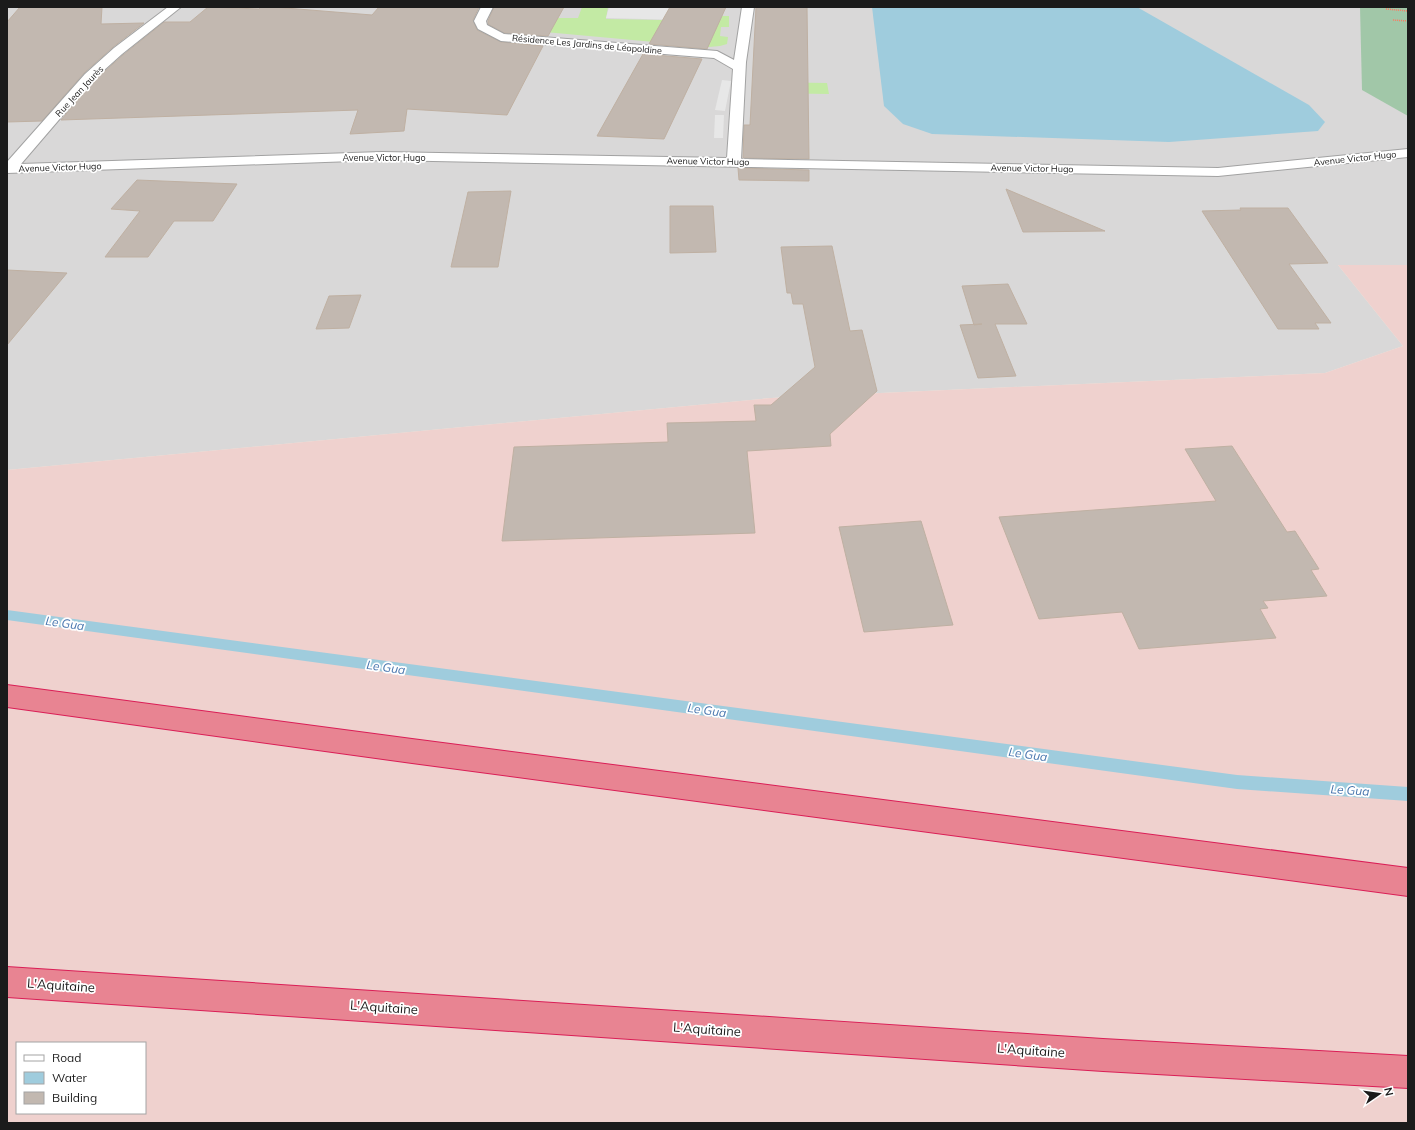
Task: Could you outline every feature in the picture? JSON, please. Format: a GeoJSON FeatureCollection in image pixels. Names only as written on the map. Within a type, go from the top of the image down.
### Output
{"type":"FeatureCollection","features":[{"type":"Feature","properties":{"kind":"highway"},"geometry":{"type":"LineString","coordinates":[[7,696],[1408,882]]}},
{"type":"Feature","properties":{"kind":"highway","name":"L'Aquitaine"},"geometry":{"type":"LineString","coordinates":[[7,982],[1087,1054],[1408,1072]]}},
{"type":"Feature","properties":{"kind":"street","name":"Rue Jean Jaurès"},"geometry":{"type":"LineString","coordinates":[[8,169],[89,77],[118,51],[175,7]]}},
{"type":"Feature","properties":{"kind":"street","name":"Résidence Les Jardins de Léopoldine"},"geometry":{"type":"LineString","coordinates":[[488,7],[480,21],[482,28],[501,37],[717,55],[742,48]]}},
{"type":"Feature","properties":{"kind":"street"},"geometry":{"type":"LineString","coordinates":[[734,162],[740,68],[748,7]]}},
{"type":"Feature","properties":{"kind":"street","name":"Résidence Les Jardins de Léopoldine"},"geometry":{"type":"LineString","coordinates":[[717,55],[740,68]]}},
{"type":"Feature","properties":{"kind":"street","name":"Avenue Victor Hugo"},"geometry":{"type":"LineString","coordinates":[[8,169],[382,156],[1218,172],[1408,153]]}},
{"type":"Feature","properties":{"kind":"path"},"geometry":{"type":"LineString","coordinates":[[1386,8],[1408,10]]}},
{"type":"Feature","properties":{"kind":"path"},"geometry":{"type":"LineString","coordinates":[[1393,20],[1408,21]]}},
{"type":"Feature","properties":{"kind":"shaded area"},"geometry":{"type":"Polygon","coordinates":[[[7,7],[1408,7],[1408,265],[1338,265],[1403,346],[1325,373],[771,398],[7,470],[7,7]]]}},
{"type":"Feature","properties":{"kind":"shaded area"},"geometry":{"type":"Polygon","coordinates":[[[609,7],[720,7],[718,21],[606,18],[609,7]]]}},
{"type":"Feature","properties":{"kind":"shaded area"},"geometry":{"type":"Polygon","coordinates":[[[722,80],[731,81],[725,111],[715,110],[722,80]]]}},
{"type":"Feature","properties":{"kind":"shaded area"},"geometry":{"type":"Polygon","coordinates":[[[715,115],[724,115],[723,138],[714,138],[715,115]]]}},
{"type":"Feature","properties":{"kind":"shaded area"},"geometry":{"type":"Polygon","coordinates":[[[1338,265],[1408,265],[1408,1123],[7,1123],[7,470],[771,398],[1325,373],[1403,346],[1338,265]]]}},
{"type":"Feature","properties":{"kind":"green space"},"geometry":{"type":"Polygon","coordinates":[[[582,7],[608,7],[606,19],[718,21],[720,16],[729,16],[729,27],[721,27],[720,36],[728,37],[727,44],[709,47],[534,31],[540,18],[578,18],[582,7]]]}},
{"type":"Feature","properties":{"kind":"green space"},"geometry":{"type":"Polygon","coordinates":[[[1360,7],[1408,7],[1408,116],[1362,90],[1360,7]]]}},
{"type":"Feature","properties":{"kind":"green space"},"geometry":{"type":"Polygon","coordinates":[[[754,82],[827,83],[829,94],[754,93],[754,82]]]}},
{"type":"Feature","properties":{"kind":"water"},"geometry":{"type":"Polygon","coordinates":[[[872,7],[1137,7],[1309,105],[1325,122],[1318,131],[1169,142],[932,134],[903,124],[884,106],[872,7]]]}},
{"type":"Feature","properties":{"kind":"building"},"geometry":{"type":"Polygon","coordinates":[[[20,7],[102,7],[101,24],[144,23],[113,47],[84,73],[42,121],[7,122],[7,22],[20,7]]]}},
{"type":"Feature","properties":{"kind":"building"},"geometry":{"type":"Polygon","coordinates":[[[208,7],[259,9],[261,7],[273,7],[372,15],[379,7],[479,7],[473,20],[477,30],[501,42],[543,46],[507,115],[407,109],[404,131],[350,134],[358,110],[61,120],[94,81],[164,22],[190,22],[208,7]]]}},
{"type":"Feature","properties":{"kind":"building"},"geometry":{"type":"Polygon","coordinates":[[[494,7],[564,7],[548,36],[504,33],[488,24],[494,7]]]}},
{"type":"Feature","properties":{"kind":"building"},"geometry":{"type":"Polygon","coordinates":[[[670,7],[726,7],[707,49],[649,44],[670,7]]]}},
{"type":"Feature","properties":{"kind":"building"},"geometry":{"type":"Polygon","coordinates":[[[756,7],[807,7],[809,159],[743,158],[744,125],[750,125],[756,7]]]}},
{"type":"Feature","properties":{"kind":"building"},"geometry":{"type":"Polygon","coordinates":[[[643,54],[702,59],[664,139],[597,136],[643,54]]]}},
{"type":"Feature","properties":{"kind":"building"},"geometry":{"type":"Polygon","coordinates":[[[738,168],[809,170],[809,181],[739,180],[738,168]]]}},
{"type":"Feature","properties":{"kind":"building"},"geometry":{"type":"Polygon","coordinates":[[[137,180],[237,184],[213,221],[174,221],[148,257],[105,257],[140,211],[111,209],[137,180]]]}},
{"type":"Feature","properties":{"kind":"building"},"geometry":{"type":"Polygon","coordinates":[[[1006,189],[1105,231],[1023,232],[1006,189]]]}},
{"type":"Feature","properties":{"kind":"building"},"geometry":{"type":"Polygon","coordinates":[[[511,191],[498,267],[451,267],[468,192],[511,191]]]}},
{"type":"Feature","properties":{"kind":"building"},"geometry":{"type":"Polygon","coordinates":[[[670,206],[713,206],[716,252],[670,253],[670,206]]]}},
{"type":"Feature","properties":{"kind":"building"},"geometry":{"type":"Polygon","coordinates":[[[1240,208],[1288,208],[1328,263],[1289,264],[1331,323],[1315,323],[1319,329],[1278,329],[1202,211],[1241,210],[1240,208]]]}},
{"type":"Feature","properties":{"kind":"building"},"geometry":{"type":"Polygon","coordinates":[[[832,246],[850,331],[862,330],[877,391],[830,434],[831,446],[747,451],[755,533],[502,541],[514,447],[668,442],[667,423],[756,421],[754,405],[771,405],[815,367],[803,304],[793,304],[791,293],[787,293],[781,247],[832,246]]]}},
{"type":"Feature","properties":{"kind":"building"},"geometry":{"type":"Polygon","coordinates":[[[7,270],[67,273],[7,345],[7,270]]]}},
{"type":"Feature","properties":{"kind":"building"},"geometry":{"type":"Polygon","coordinates":[[[1008,284],[1027,324],[995,324],[1016,376],[978,378],[960,325],[974,324],[962,286],[1008,284]]]}},
{"type":"Feature","properties":{"kind":"building"},"geometry":{"type":"Polygon","coordinates":[[[361,295],[349,328],[316,329],[329,296],[361,295]]]}},
{"type":"Feature","properties":{"kind":"building"},"geometry":{"type":"Polygon","coordinates":[[[1232,446],[1287,532],[1295,531],[1319,569],[1311,570],[1327,596],[1263,601],[1268,608],[1260,609],[1276,638],[1139,649],[1122,612],[1039,619],[999,517],[1216,501],[1185,449],[1232,446]]]}},
{"type":"Feature","properties":{"kind":"building"},"geometry":{"type":"Polygon","coordinates":[[[921,521],[953,625],[864,632],[839,527],[921,521]]]}},
{"type":"Feature","properties":{"kind":"waterway","name":"Le Gua"},"geometry":{"type":"LineString","coordinates":[[7,615],[1237,782],[1408,794]]}}]}
